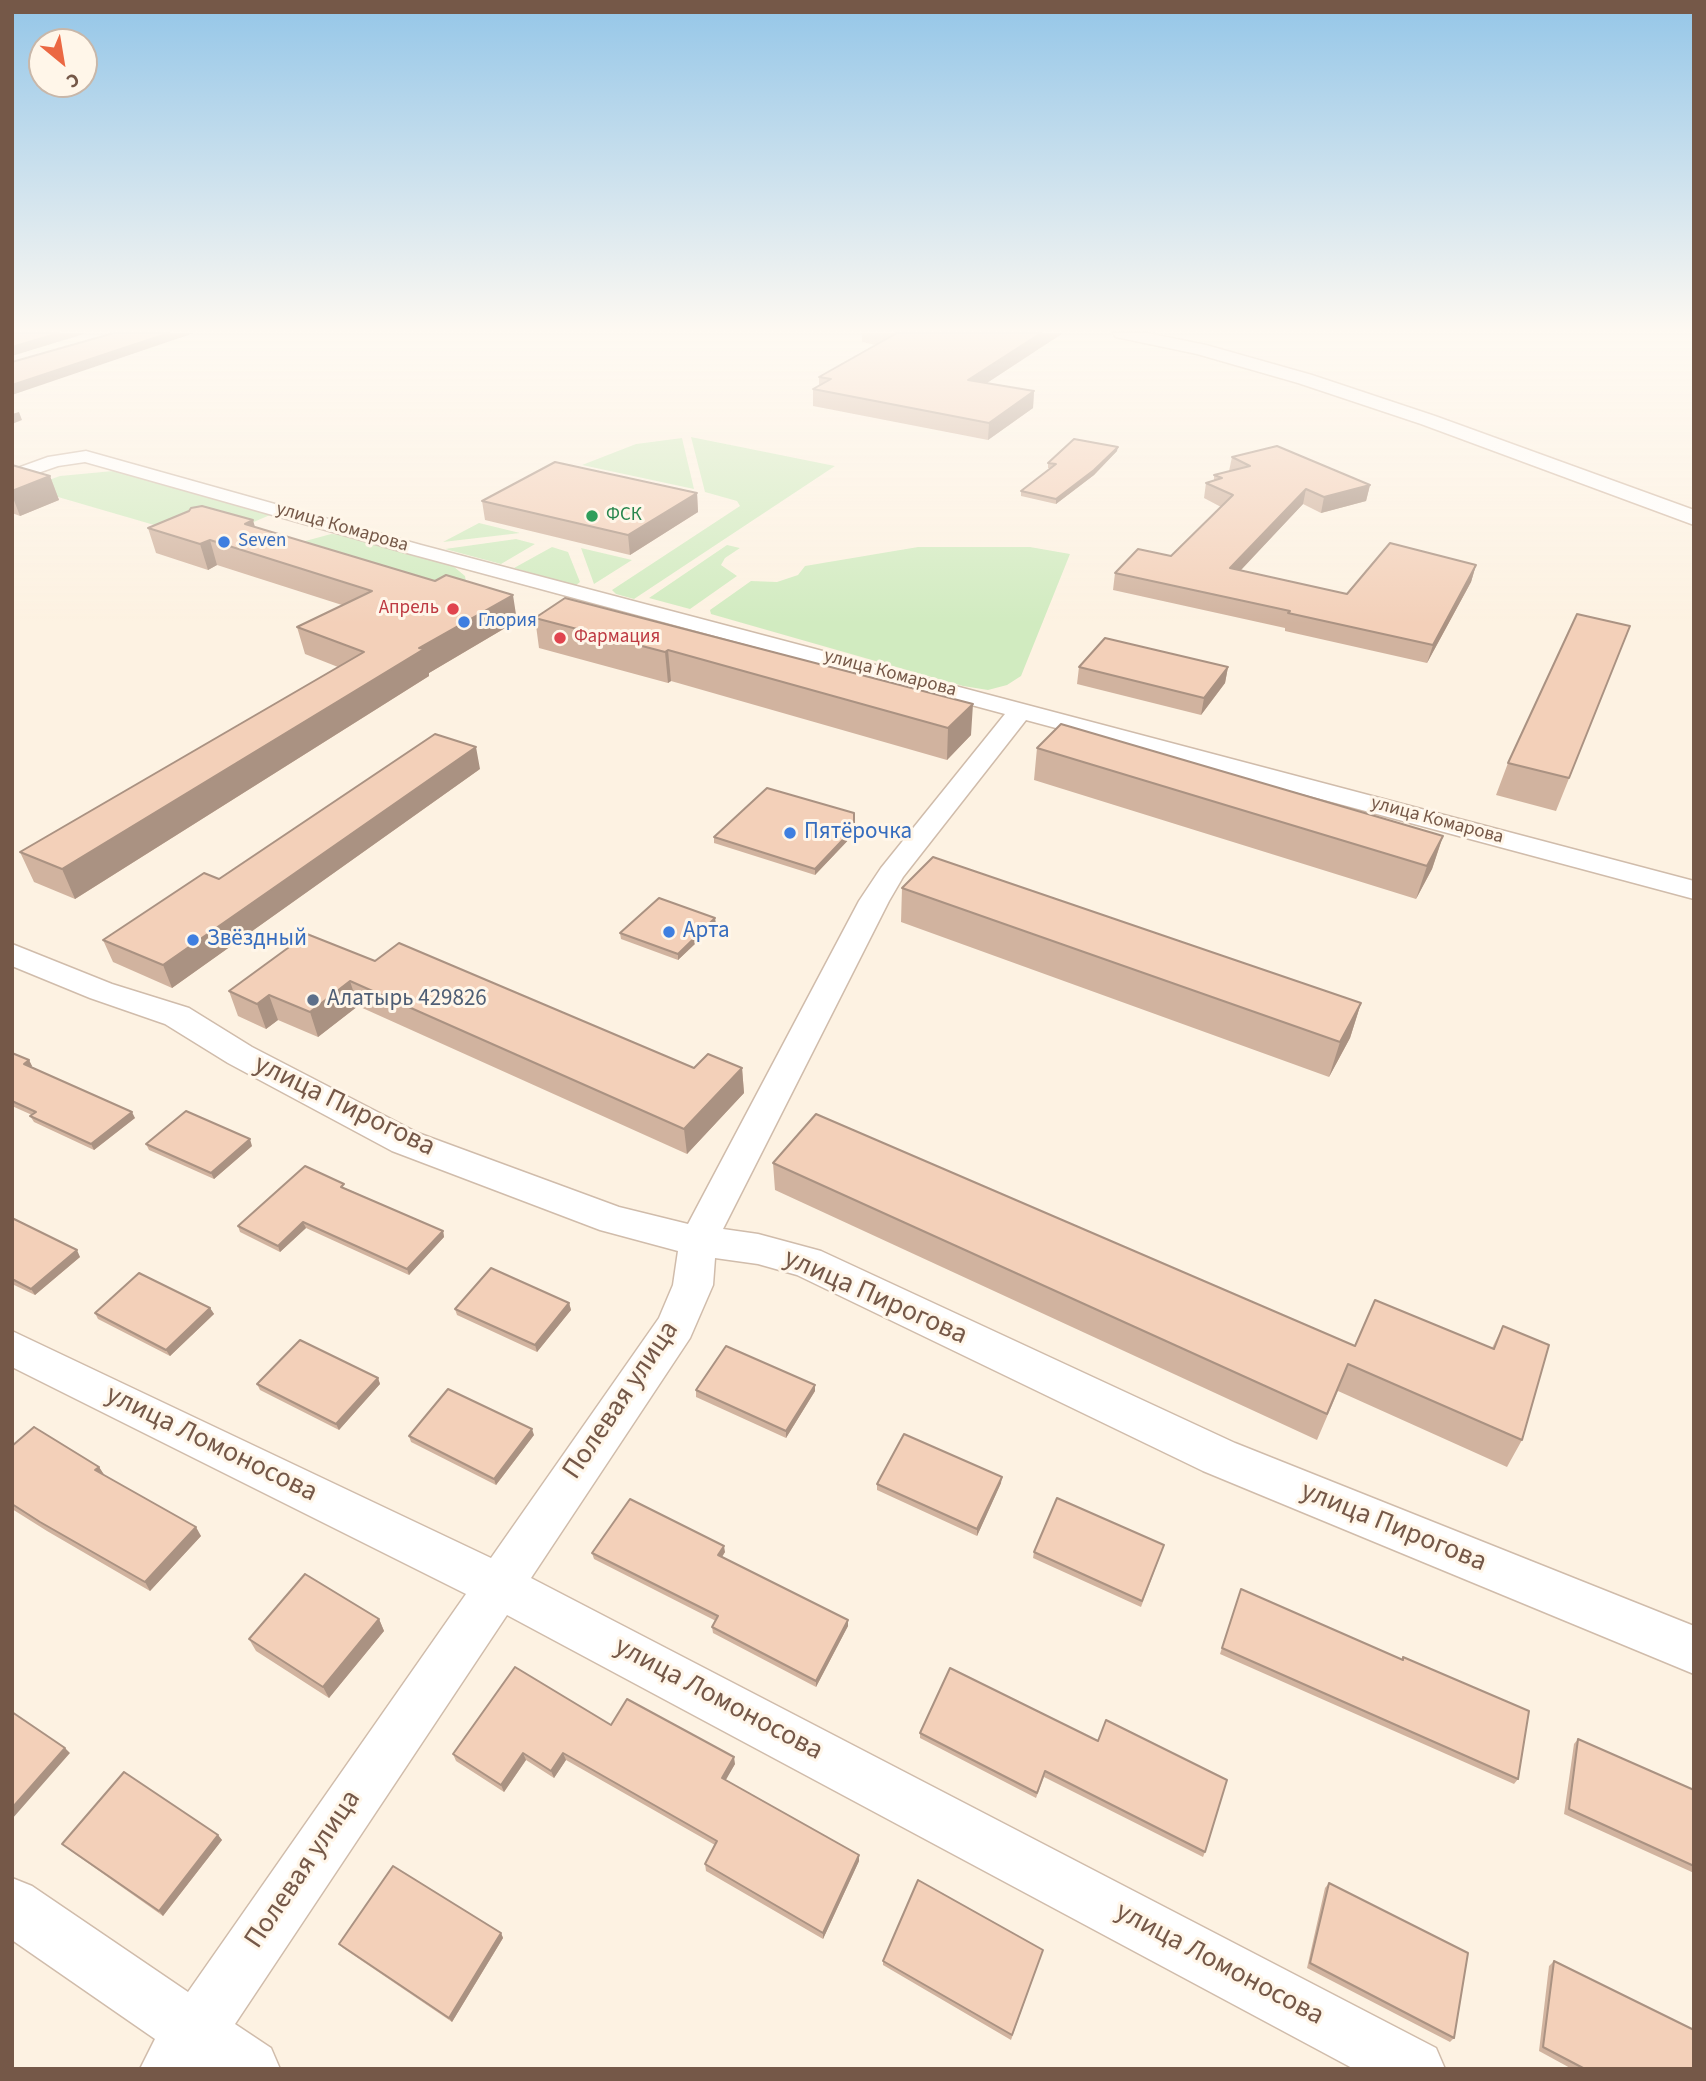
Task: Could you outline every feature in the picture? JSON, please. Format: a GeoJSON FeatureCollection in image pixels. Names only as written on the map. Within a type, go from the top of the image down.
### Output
{"type":"FeatureCollection","features":[{"type":"Feature","properties":{"kind":"street"},"geometry":{"type":"LineString","coordinates":[[1449,430],[1694,518]]}},
{"type":"Feature","properties":{"kind":"street","name":"улица Комарова"},"geometry":{"type":"LineString","coordinates":[[12,476],[54,461],[86,456],[414,549],[1694,890]]}},
{"type":"Feature","properties":{"kind":"street","name":"Полевая улица"},"geometry":{"type":"LineString","coordinates":[[182,2050],[676,1326],[693,1285],[698,1241],[874,901],[899,864],[1022,709]]}},
{"type":"Feature","properties":{"kind":"street","name":"улица Пирогова"},"geometry":{"type":"LineString","coordinates":[[12,954],[101,991],[177,1016],[240,1055],[405,1142],[613,1220],[698,1241],[758,1250],[807,1262],[1219,1457],[1694,1650]]}},
{"type":"Feature","properties":{"kind":"street","name":"улица Ломоносова"},"geometry":{"type":"LineString","coordinates":[[12,1348],[498,1585],[1415,2069]]}},
{"type":"Feature","properties":{"kind":"street"},"geometry":{"type":"LineString","coordinates":[[12,1906],[182,2050],[250,2069]]}},
{"type":"Feature","properties":{"kind":"green space"},"geometry":{"type":"Polygon","coordinates":[[[691,437],[835,466],[634,599],[616,594],[612,590],[740,506],[737,501],[705,492],[691,437]]]}},
{"type":"Feature","properties":{"kind":"green space"},"geometry":{"type":"Polygon","coordinates":[[[682,438],[694,489],[582,465],[636,444],[682,438]]]}},
{"type":"Feature","properties":{"kind":"green space"},"geometry":{"type":"Polygon","coordinates":[[[113,471],[270,515],[228,533],[192,536],[34,490],[12,493],[60,476],[113,471]]]}},
{"type":"Feature","properties":{"kind":"green space"},"geometry":{"type":"Polygon","coordinates":[[[479,523],[520,533],[443,542],[479,523]]]}},
{"type":"Feature","properties":{"kind":"green space"},"geometry":{"type":"Polygon","coordinates":[[[331,534],[453,566],[465,576],[466,582],[457,591],[298,543],[331,534]]]}},
{"type":"Feature","properties":{"kind":"green space"},"geometry":{"type":"Polygon","coordinates":[[[516,539],[535,544],[501,564],[445,549],[516,539]]]}},
{"type":"Feature","properties":{"kind":"green space"},"geometry":{"type":"Polygon","coordinates":[[[727,545],[740,548],[725,558],[721,565],[737,576],[690,609],[649,598],[727,545]]]}},
{"type":"Feature","properties":{"kind":"green space"},"geometry":{"type":"Polygon","coordinates":[[[552,547],[568,552],[580,582],[575,586],[514,568],[552,547]]]}},
{"type":"Feature","properties":{"kind":"green space"},"geometry":{"type":"Polygon","coordinates":[[[918,547],[1030,547],[1070,554],[1021,676],[1007,685],[988,690],[963,686],[711,614],[710,610],[751,581],[777,582],[798,575],[805,566],[918,547]]]}},
{"type":"Feature","properties":{"kind":"green space"},"geometry":{"type":"Polygon","coordinates":[[[581,548],[632,560],[594,584],[581,548]]]}},
{"type":"Feature","properties":{"kind":"building"},"geometry":{"type":"Polygon","coordinates":[[[1074,439],[1118,447],[1094,470],[1056,499],[1021,491],[1056,464],[1048,463],[1074,439]]]}},
{"type":"Feature","properties":{"kind":"building"},"geometry":{"type":"Polygon","coordinates":[[[1277,446],[1370,485],[1324,497],[1306,489],[1230,568],[1347,594],[1390,543],[1476,565],[1433,645],[1115,573],[1138,549],[1171,556],[1233,495],[1206,483],[1222,478],[1214,475],[1250,466],[1232,457],[1277,446]]]}},
{"type":"Feature","properties":{"kind":"building"},"geometry":{"type":"Polygon","coordinates":[[[555,462],[697,493],[628,535],[482,501],[555,462]]]}},
{"type":"Feature","properties":{"kind":"building"},"geometry":{"type":"Polygon","coordinates":[[[12,465],[50,476],[12,491],[12,465]]]}},
{"type":"Feature","properties":{"kind":"building"},"geometry":{"type":"Polygon","coordinates":[[[202,506],[253,520],[245,524],[435,581],[446,575],[513,595],[419,648],[424,649],[62,869],[20,852],[364,652],[297,627],[372,591],[210,540],[200,544],[148,528],[191,508],[202,506]]]}},
{"type":"Feature","properties":{"kind":"building"},"geometry":{"type":"Polygon","coordinates":[[[565,598],[973,704],[948,728],[668,650],[665,652],[535,618],[565,598]]]}},
{"type":"Feature","properties":{"kind":"building"},"geometry":{"type":"Polygon","coordinates":[[[1577,614],[1630,626],[1569,778],[1508,763],[1577,614]]]}},
{"type":"Feature","properties":{"kind":"building"},"geometry":{"type":"Polygon","coordinates":[[[1105,638],[1228,667],[1204,698],[1079,667],[1105,638]]]}},
{"type":"Feature","properties":{"kind":"building"},"geometry":{"type":"Polygon","coordinates":[[[1061,724],[1443,836],[1427,866],[1037,748],[1061,724]]]}},
{"type":"Feature","properties":{"kind":"building"},"geometry":{"type":"Polygon","coordinates":[[[435,734],[476,747],[163,965],[103,940],[204,873],[219,879],[435,734]]]}},
{"type":"Feature","properties":{"kind":"building","name":"Пятёрочка"},"geometry":{"type":"Polygon","coordinates":[[[767,788],[854,813],[854,828],[815,869],[714,837],[767,788]]]}},
{"type":"Feature","properties":{"kind":"building"},"geometry":{"type":"Polygon","coordinates":[[[933,857],[1361,1003],[1340,1042],[902,888],[933,857]]]}},
{"type":"Feature","properties":{"kind":"building","name":"Арта"},"geometry":{"type":"Polygon","coordinates":[[[659,898],[715,918],[678,954],[620,933],[659,898]]]}},
{"type":"Feature","properties":{"kind":"building"},"geometry":{"type":"Polygon","coordinates":[[[307,934],[375,961],[399,943],[694,1068],[708,1054],[742,1068],[684,1129],[350,981],[310,1012],[269,995],[257,1004],[229,991],[307,934]]]}},
{"type":"Feature","properties":{"kind":"building"},"geometry":{"type":"Polygon","coordinates":[[[12,1053],[29,1060],[24,1064],[132,1112],[91,1144],[30,1116],[36,1112],[12,1101],[12,1053]]]}},
{"type":"Feature","properties":{"kind":"building"},"geometry":{"type":"Polygon","coordinates":[[[186,1111],[250,1139],[211,1173],[146,1144],[186,1111]]]}},
{"type":"Feature","properties":{"kind":"building"},"geometry":{"type":"Polygon","coordinates":[[[816,1114],[1355,1346],[1375,1300],[1494,1349],[1503,1326],[1549,1345],[1522,1440],[1348,1364],[1327,1414],[773,1163],[816,1114]]]}},
{"type":"Feature","properties":{"kind":"building"},"geometry":{"type":"Polygon","coordinates":[[[305,1166],[344,1184],[341,1187],[443,1231],[407,1269],[303,1222],[278,1246],[238,1226],[305,1166]]]}},
{"type":"Feature","properties":{"kind":"building"},"geometry":{"type":"Polygon","coordinates":[[[12,1218],[77,1250],[31,1289],[12,1279],[12,1218]]]}},
{"type":"Feature","properties":{"kind":"building"},"geometry":{"type":"Polygon","coordinates":[[[491,1268],[569,1303],[535,1345],[455,1309],[491,1268]]]}},
{"type":"Feature","properties":{"kind":"building"},"geometry":{"type":"Polygon","coordinates":[[[139,1273],[210,1308],[166,1350],[95,1313],[139,1273]]]}},
{"type":"Feature","properties":{"kind":"building"},"geometry":{"type":"Polygon","coordinates":[[[300,1340],[378,1378],[336,1424],[257,1384],[300,1340]]]}},
{"type":"Feature","properties":{"kind":"building"},"geometry":{"type":"Polygon","coordinates":[[[726,1346],[815,1385],[786,1431],[696,1390],[726,1346]]]}},
{"type":"Feature","properties":{"kind":"building"},"geometry":{"type":"Polygon","coordinates":[[[448,1389],[532,1429],[494,1479],[409,1436],[448,1389]]]}},
{"type":"Feature","properties":{"kind":"building"},"geometry":{"type":"Polygon","coordinates":[[[34,1427],[99,1467],[95,1470],[196,1527],[145,1582],[12,1504],[12,1446],[34,1427]]]}},
{"type":"Feature","properties":{"kind":"building"},"geometry":{"type":"Polygon","coordinates":[[[904,1434],[1002,1477],[977,1529],[877,1484],[904,1434]]]}},
{"type":"Feature","properties":{"kind":"building"},"geometry":{"type":"Polygon","coordinates":[[[1057,1498],[1164,1545],[1142,1601],[1034,1552],[1057,1498]]]}},
{"type":"Feature","properties":{"kind":"building"},"geometry":{"type":"Polygon","coordinates":[[[630,1499],[724,1546],[718,1555],[848,1620],[816,1681],[712,1627],[718,1616],[592,1553],[630,1499]]]}},
{"type":"Feature","properties":{"kind":"building"},"geometry":{"type":"Polygon","coordinates":[[[305,1574],[379,1619],[323,1687],[249,1639],[305,1574]]]}},
{"type":"Feature","properties":{"kind":"building"},"geometry":{"type":"Polygon","coordinates":[[[1241,1589],[1403,1660],[1403,1657],[1529,1711],[1518,1779],[1222,1648],[1241,1589]]]}},
{"type":"Feature","properties":{"kind":"building"},"geometry":{"type":"Polygon","coordinates":[[[515,1667],[611,1725],[627,1699],[734,1757],[722,1778],[859,1855],[823,1933],[705,1864],[717,1841],[563,1753],[551,1771],[523,1753],[501,1785],[453,1754],[515,1667]]]}},
{"type":"Feature","properties":{"kind":"building"},"geometry":{"type":"Polygon","coordinates":[[[950,1668],[1098,1741],[1106,1720],[1227,1780],[1205,1852],[1045,1771],[1037,1793],[920,1733],[950,1668]]]}},
{"type":"Feature","properties":{"kind":"building"},"geometry":{"type":"Polygon","coordinates":[[[12,1712],[65,1748],[12,1808],[12,1712]]]}},
{"type":"Feature","properties":{"kind":"building"},"geometry":{"type":"Polygon","coordinates":[[[1578,1739],[1694,1790],[1694,1866],[1569,1809],[1578,1739]]]}},
{"type":"Feature","properties":{"kind":"building"},"geometry":{"type":"Polygon","coordinates":[[[124,1772],[218,1835],[159,1911],[62,1844],[124,1772]]]}},
{"type":"Feature","properties":{"kind":"building"},"geometry":{"type":"Polygon","coordinates":[[[393,1866],[501,1933],[449,2018],[339,1944],[393,1866]]]}},
{"type":"Feature","properties":{"kind":"building"},"geometry":{"type":"Polygon","coordinates":[[[918,1880],[1043,1950],[1012,2035],[883,1961],[918,1880]]]}},
{"type":"Feature","properties":{"kind":"building"},"geometry":{"type":"Polygon","coordinates":[[[1329,1883],[1468,1953],[1454,2038],[1310,1963],[1329,1883]]]}},
{"type":"Feature","properties":{"kind":"building"},"geometry":{"type":"Polygon","coordinates":[[[1554,1961],[1694,2030],[1694,2069],[1585,2069],[1543,2047],[1554,1961]]]}},
{"type":"Feature","properties":{"kind":"place","name":"ФСК"},"geometry":{"type":"Point","coordinates":[592,516]}},
{"type":"Feature","properties":{"kind":"place","name":"Seven"},"geometry":{"type":"Point","coordinates":[224,542]}},
{"type":"Feature","properties":{"kind":"place","name":"Апрель"},"geometry":{"type":"Point","coordinates":[453,609]}},
{"type":"Feature","properties":{"kind":"place","name":"Глория"},"geometry":{"type":"Point","coordinates":[464,622]}},
{"type":"Feature","properties":{"kind":"place","name":"Фармация"},"geometry":{"type":"Point","coordinates":[560,638]}},
{"type":"Feature","properties":{"kind":"place","name":"Пятёрочка"},"geometry":{"type":"Point","coordinates":[790,833]}},
{"type":"Feature","properties":{"kind":"place","name":"Арта"},"geometry":{"type":"Point","coordinates":[669,932]}},
{"type":"Feature","properties":{"kind":"place","name":"Звёздный"},"geometry":{"type":"Point","coordinates":[193,940]}},
{"type":"Feature","properties":{"kind":"place","name":"Алатырь 429826"},"geometry":{"type":"Point","coordinates":[313,1000]}}]}
